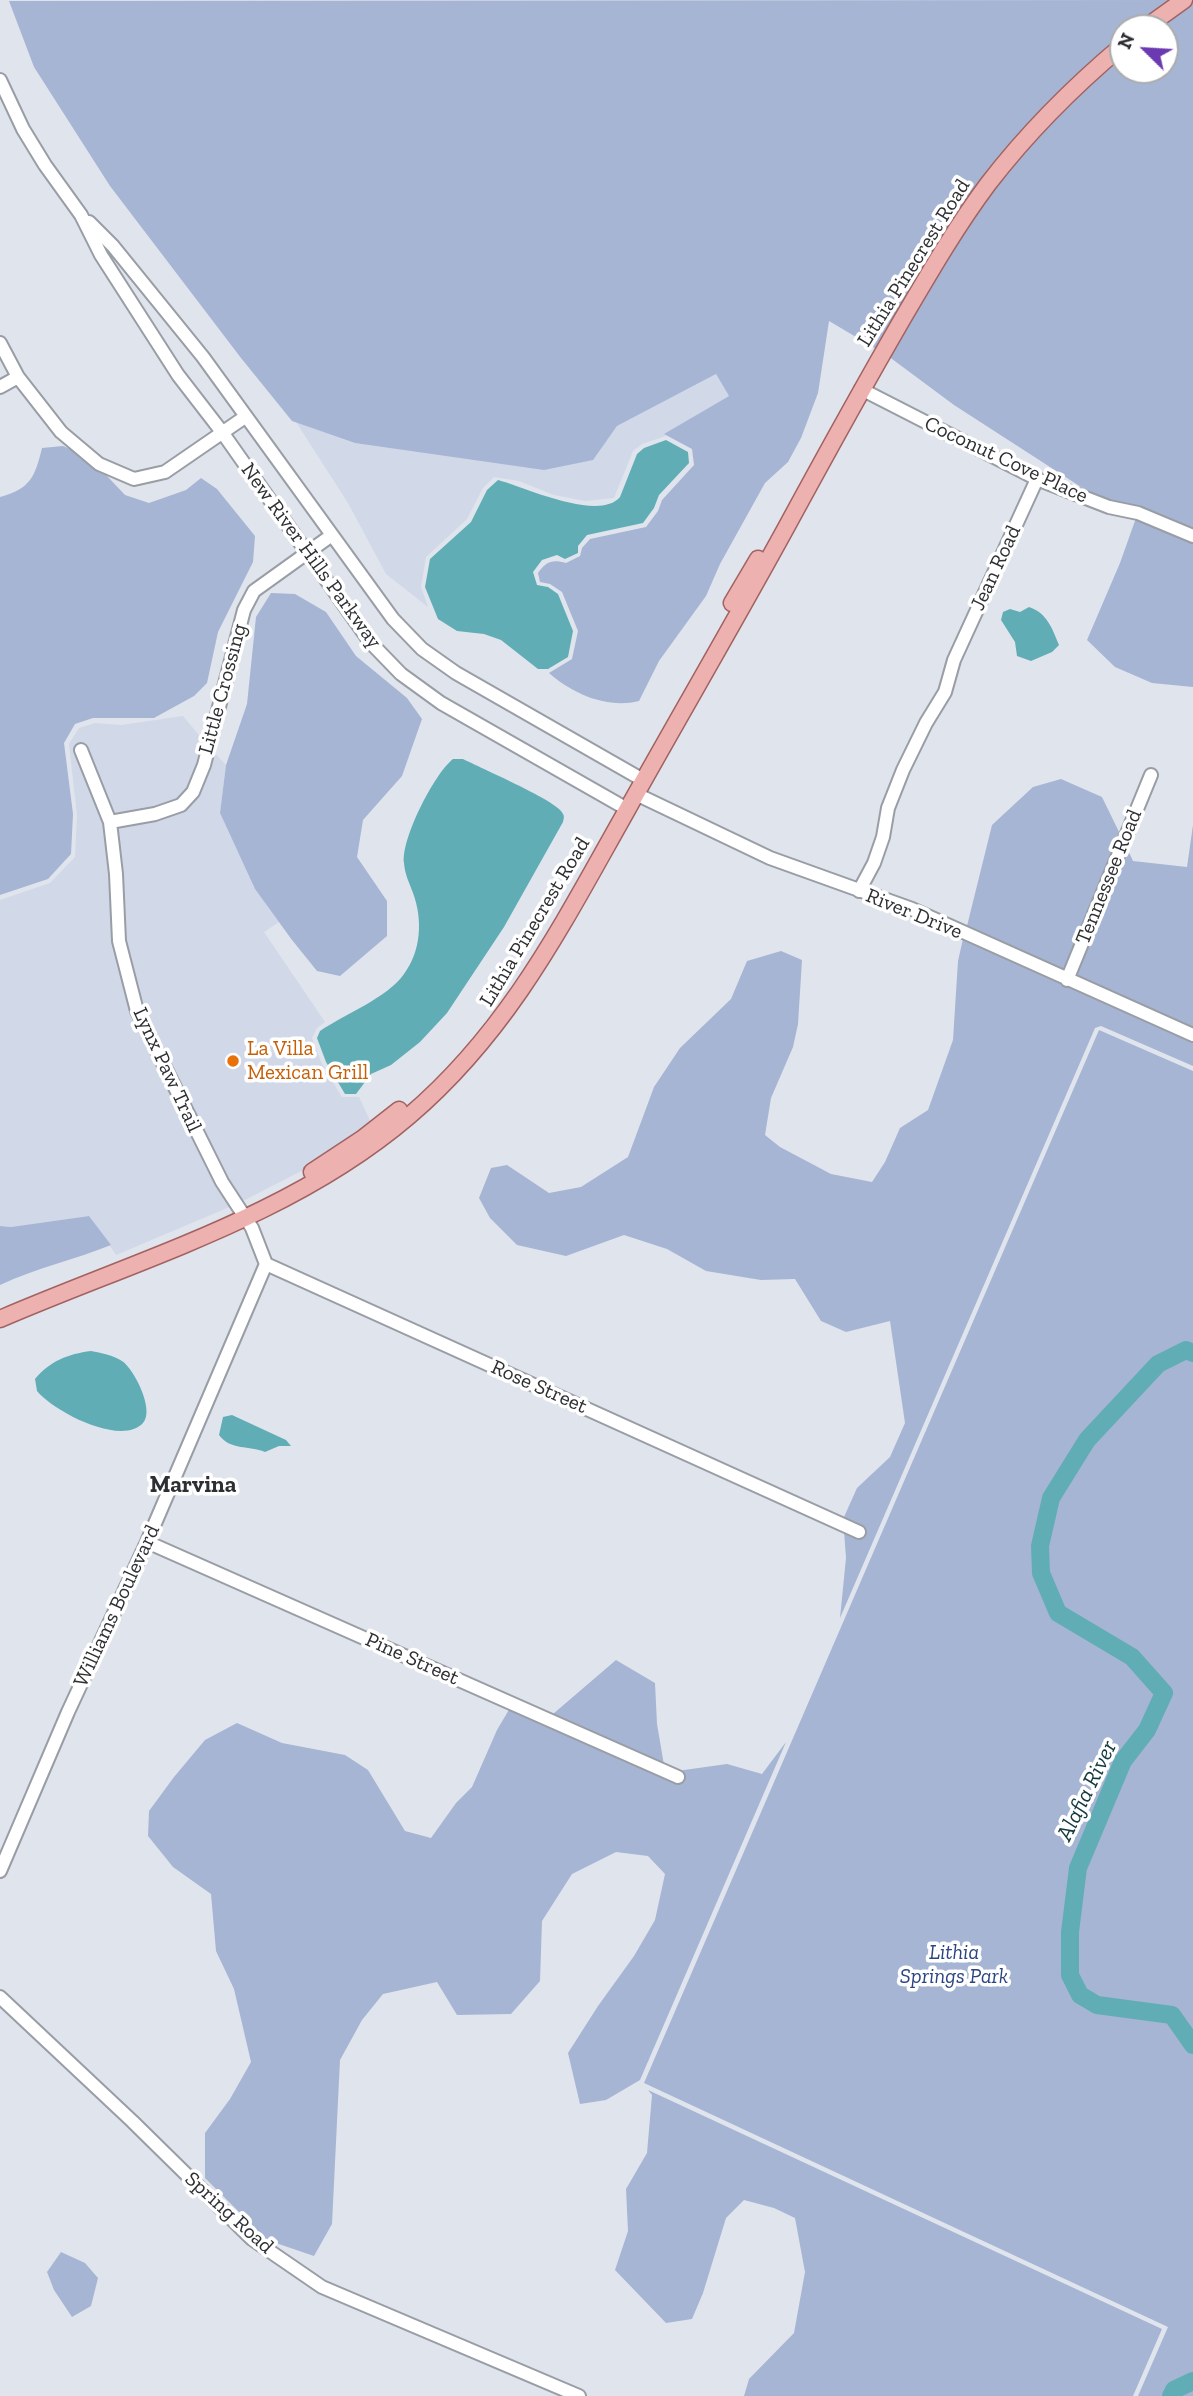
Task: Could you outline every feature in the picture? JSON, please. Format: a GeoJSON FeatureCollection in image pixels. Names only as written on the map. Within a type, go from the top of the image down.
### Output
{"type":"FeatureCollection","features":[{"type":"Feature","properties":{"kind":"main road"},"geometry":{"type":"LineString","coordinates":[[1164,14],[1184,0]]}},
{"type":"Feature","properties":{"kind":"main road","name":"Lithia Pinecrest Road"},"geometry":{"type":"LineString","coordinates":[[0,1319],[72,1291],[243,1212],[287,1197],[352,1160],[407,1118],[455,1073],[495,1027],[530,979],[623,807],[762,572],[861,390],[941,253],[989,183],[1061,101],[1109,58]]}},
{"type":"Feature","properties":{"kind":"street","name":"New River Hills Parkway"},"geometry":{"type":"LineString","coordinates":[[0,80],[23,129],[81,215],[101,254],[178,375],[222,432],[370,642],[401,674],[441,703],[623,807]]}},
{"type":"Feature","properties":{"kind":"street","name":"New River Hills Parkway"},"geometry":{"type":"LineString","coordinates":[[81,215],[113,246],[162,305],[393,619],[422,649],[456,673],[638,783]]}},
{"type":"Feature","properties":{"kind":"street"},"geometry":{"type":"LineString","coordinates":[[0,343],[18,377],[61,432],[99,464],[134,479],[165,472],[245,417]]}},
{"type":"Feature","properties":{"kind":"street"},"geometry":{"type":"LineString","coordinates":[[0,387],[18,377]]}},
{"type":"Feature","properties":{"kind":"street","name":"Coconut Cove Place"},"geometry":{"type":"LineString","coordinates":[[861,390],[1037,479],[1109,507],[1138,513],[1193,536]]}},
{"type":"Feature","properties":{"kind":"street","name":"Jean Road"},"geometry":{"type":"LineString","coordinates":[[859,891],[878,850],[898,781],[926,723],[945,692],[955,658],[1037,479]]}},
{"type":"Feature","properties":{"kind":"street","name":"Little Crossing"},"geometry":{"type":"LineString","coordinates":[[110,822],[155,814],[181,805],[193,792],[204,765],[244,610],[254,591],[332,535]]}},
{"type":"Feature","properties":{"kind":"street","name":"Lynx Paw Trail"},"geometry":{"type":"LineString","coordinates":[[81,750],[110,822],[116,874],[118,941],[137,1011],[222,1182],[243,1212]]}},
{"type":"Feature","properties":{"kind":"street","name":"Tennessee Road"},"geometry":{"type":"LineString","coordinates":[[1067,980],[1151,775]]}},
{"type":"Feature","properties":{"kind":"street","name":"River Drive"},"geometry":{"type":"LineString","coordinates":[[638,783],[770,858],[912,909],[1193,1035]]}},
{"type":"Feature","properties":{"kind":"street"},"geometry":{"type":"LineString","coordinates":[[243,1212],[266,1264]]}},
{"type":"Feature","properties":{"kind":"street","name":"Rose Street"},"geometry":{"type":"LineString","coordinates":[[266,1264],[859,1532]]}},
{"type":"Feature","properties":{"kind":"street","name":"Williams Boulevard"},"geometry":{"type":"LineString","coordinates":[[0,1871],[68,1712],[147,1542],[266,1264]]}},
{"type":"Feature","properties":{"kind":"street","name":"Pine Street"},"geometry":{"type":"LineString","coordinates":[[147,1542],[678,1777]]}},
{"type":"Feature","properties":{"kind":"street","name":"Spring Road"},"geometry":{"type":"LineString","coordinates":[[0,1997],[252,2239],[322,2287],[579,2396]]}},
{"type":"Feature","properties":{"kind":"shaded area"},"geometry":{"type":"Polygon","coordinates":[[[716,374],[729,396],[665,434],[666,436],[642,444],[633,451],[614,498],[585,501],[554,495],[519,481],[494,477],[483,488],[467,519],[426,557],[421,587],[428,607],[386,574],[348,503],[296,422],[355,443],[592,460],[617,426],[716,374]]]}},
{"type":"Feature","properties":{"kind":"shaded area"},"geometry":{"type":"Polygon","coordinates":[[[666,440],[688,452],[689,463],[659,495],[654,508],[643,523],[587,535],[578,546],[578,553],[565,559],[557,555],[542,560],[533,572],[537,585],[548,587],[558,594],[573,631],[568,657],[548,669],[538,669],[501,640],[484,634],[457,631],[438,619],[425,587],[430,559],[471,522],[487,490],[498,480],[579,504],[610,504],[620,497],[637,454],[644,448],[666,440]]]}},
{"type":"Feature","properties":{"kind":"shaded area"},"geometry":{"type":"Polygon","coordinates":[[[1029,607],[1045,617],[1059,645],[1052,652],[1031,661],[1017,656],[1015,642],[1001,620],[1003,612],[1010,609],[1020,612],[1029,607]]]}},
{"type":"Feature","properties":{"kind":"shaded area"},"geometry":{"type":"Polygon","coordinates":[[[183,716],[204,741],[198,763],[188,789],[178,801],[153,809],[113,816],[85,744],[74,747],[104,823],[132,1012],[232,1206],[116,1255],[89,1216],[11,1227],[0,1226],[0,900],[50,883],[75,857],[77,815],[69,744],[79,728],[95,723],[121,725],[183,716]]]}},
{"type":"Feature","properties":{"kind":"shaded area"},"geometry":{"type":"Polygon","coordinates":[[[213,751],[226,765],[220,813],[255,889],[279,922],[264,932],[325,1022],[317,1028],[312,1038],[322,1064],[342,1097],[359,1097],[372,1125],[311,1166],[241,1202],[226,1180],[142,1010],[124,940],[116,826],[183,810],[213,751]]]}},
{"type":"Feature","properties":{"kind":"shaded area"},"geometry":{"type":"Polygon","coordinates":[[[453,759],[463,759],[544,799],[561,811],[563,822],[504,927],[447,1013],[420,1042],[391,1065],[371,1074],[356,1094],[345,1094],[326,1062],[317,1038],[320,1031],[387,991],[397,983],[410,965],[417,945],[419,924],[416,903],[405,871],[404,852],[428,792],[453,759]]]}},
{"type":"Feature","properties":{"kind":"shaded area"},"geometry":{"type":"Polygon","coordinates":[[[91,1351],[107,1354],[127,1365],[145,1400],[146,1417],[143,1423],[133,1429],[104,1429],[57,1408],[37,1391],[35,1379],[47,1367],[67,1356],[91,1351]]]}},
{"type":"Feature","properties":{"kind":"shaded area"},"geometry":{"type":"Polygon","coordinates":[[[232,1415],[286,1440],[291,1446],[279,1446],[265,1452],[229,1443],[219,1435],[223,1417],[232,1415]]]}},
{"type":"Feature","properties":{"kind":"green space"},"geometry":{"type":"Polygon","coordinates":[[[1174,0],[1155,14],[1109,14],[1109,51],[1057,97],[878,350],[829,321],[818,393],[801,438],[788,462],[765,483],[720,564],[706,596],[659,661],[639,701],[627,703],[591,698],[558,681],[549,673],[572,659],[578,631],[562,592],[550,584],[540,582],[538,573],[550,562],[566,563],[580,556],[582,548],[590,539],[646,527],[658,511],[662,500],[694,465],[692,449],[664,434],[729,396],[716,374],[617,426],[593,460],[544,470],[355,443],[292,421],[110,186],[34,67],[9,1],[1174,0]]]}},
{"type":"Feature","properties":{"kind":"green space"},"geometry":{"type":"Polygon","coordinates":[[[1193,1],[1193,530],[1139,508],[1140,506],[1098,498],[954,405],[888,356],[969,221],[1039,133],[1109,66],[1109,84],[1179,84],[1179,14],[1174,14],[1193,1]]]}},
{"type":"Feature","properties":{"kind":"green space"},"geometry":{"type":"Polygon","coordinates":[[[63,446],[90,458],[125,495],[149,503],[186,490],[201,478],[217,489],[255,536],[253,562],[218,632],[207,683],[194,696],[154,718],[93,718],[75,724],[64,743],[73,814],[71,854],[48,879],[0,895],[0,497],[25,486],[34,474],[42,448],[63,446]]]}},
{"type":"Feature","properties":{"kind":"green space"},"geometry":{"type":"Polygon","coordinates":[[[1136,518],[1193,541],[1193,687],[1152,683],[1115,667],[1087,640],[1136,518]]]}},
{"type":"Feature","properties":{"kind":"green space"},"geometry":{"type":"Polygon","coordinates":[[[271,593],[295,594],[326,612],[356,656],[407,698],[422,719],[402,776],[363,820],[357,857],[387,901],[387,936],[340,976],[317,971],[292,940],[255,889],[220,813],[226,765],[247,704],[256,617],[271,593]]]}},
{"type":"Feature","properties":{"kind":"green space"},"geometry":{"type":"Polygon","coordinates":[[[1061,779],[1102,797],[1120,834],[1064,973],[966,930],[992,825],[1033,787],[1061,779]]]}},
{"type":"Feature","properties":{"kind":"green space"},"geometry":{"type":"Polygon","coordinates":[[[1193,825],[1193,1030],[1074,978],[1127,848],[1133,861],[1187,867],[1193,825]]]}},
{"type":"Feature","properties":{"kind":"green space"},"geometry":{"type":"Polygon","coordinates":[[[963,939],[1193,1040],[1193,1066],[1101,1026],[1095,1028],[840,1618],[846,1558],[844,1531],[862,1539],[866,1530],[844,1520],[844,1517],[857,1488],[890,1457],[905,1423],[890,1321],[846,1332],[821,1321],[795,1279],[761,1280],[706,1271],[667,1249],[624,1235],[566,1256],[517,1245],[490,1218],[479,1198],[491,1168],[507,1165],[549,1193],[581,1187],[628,1157],[654,1087],[680,1048],[731,999],[747,961],[781,951],[802,960],[798,1024],[793,1047],[771,1098],[765,1135],[780,1147],[831,1174],[872,1182],[885,1162],[900,1128],[928,1110],[953,1040],[958,961],[963,939]]]}},
{"type":"Feature","properties":{"kind":"green space","name":"Lithia Springs Park"},"geometry":{"type":"Polygon","coordinates":[[[1099,1030],[1193,1071],[1193,2396],[1138,2396],[1168,2327],[644,2083],[1099,1030]]]}},
{"type":"Feature","properties":{"kind":"green space"},"geometry":{"type":"Polygon","coordinates":[[[89,1216],[111,1245],[0,1285],[0,1226],[11,1227],[89,1216]]]}},
{"type":"Feature","properties":{"kind":"green space"},"geometry":{"type":"Polygon","coordinates":[[[616,1660],[655,1683],[657,1724],[664,1765],[515,1700],[516,1698],[553,1714],[616,1660]]]}},
{"type":"Feature","properties":{"kind":"green space"},"geometry":{"type":"Polygon","coordinates":[[[510,1708],[680,1784],[685,1775],[677,1771],[727,1764],[762,1774],[786,1742],[640,2080],[606,2100],[580,2104],[568,2053],[634,1956],[655,1920],[665,1874],[648,1856],[616,1852],[572,1874],[542,1921],[540,1981],[511,2014],[457,2015],[437,1982],[383,1994],[362,2020],[340,2060],[332,2224],[314,2256],[267,2240],[205,2178],[205,2133],[230,2099],[251,2062],[234,1989],[216,1951],[211,1894],[173,1867],[148,1836],[149,1811],[205,1740],[237,1723],[282,1743],[345,1755],[368,1770],[405,1831],[431,1838],[456,1803],[472,1787],[497,1730],[510,1708]]]}},
{"type":"Feature","properties":{"kind":"green space"},"geometry":{"type":"Polygon","coordinates":[[[648,2090],[1162,2329],[1133,2396],[744,2396],[749,2379],[794,2333],[805,2272],[795,2218],[774,2208],[744,2200],[726,2218],[703,2293],[692,2319],[666,2323],[615,2270],[628,2231],[626,2189],[647,2153],[652,2095],[648,2090]]]}},
{"type":"Feature","properties":{"kind":"green space"},"geometry":{"type":"Polygon","coordinates":[[[61,2252],[85,2263],[98,2278],[91,2306],[72,2317],[54,2290],[47,2272],[61,2252]]]}},
{"type":"Feature","properties":{"kind":"waterway","name":"Alafia River"},"geometry":{"type":"LineString","coordinates":[[1193,1353],[1186,1350],[1158,1364],[1087,1440],[1051,1498],[1040,1546],[1041,1573],[1058,1613],[1132,1657],[1164,1693],[1147,1730],[1123,1761],[1078,1868],[1070,1932],[1070,1975],[1080,1995],[1097,2005],[1172,2015],[1193,2045]]}},
{"type":"Feature","properties":{"kind":"waterway","name":"Alafia River"},"geometry":{"type":"LineString","coordinates":[[1171,2396],[1174,2390],[1193,2381]]}},
{"type":"Feature","properties":{"kind":"place","name":"La Villa Mexican Grill"},"geometry":{"type":"Point","coordinates":[233,1061]}},
{"type":"Feature","properties":{"kind":"district","name":"Marvina"},"geometry":{"type":"Point","coordinates":[193,1485]}}]}
